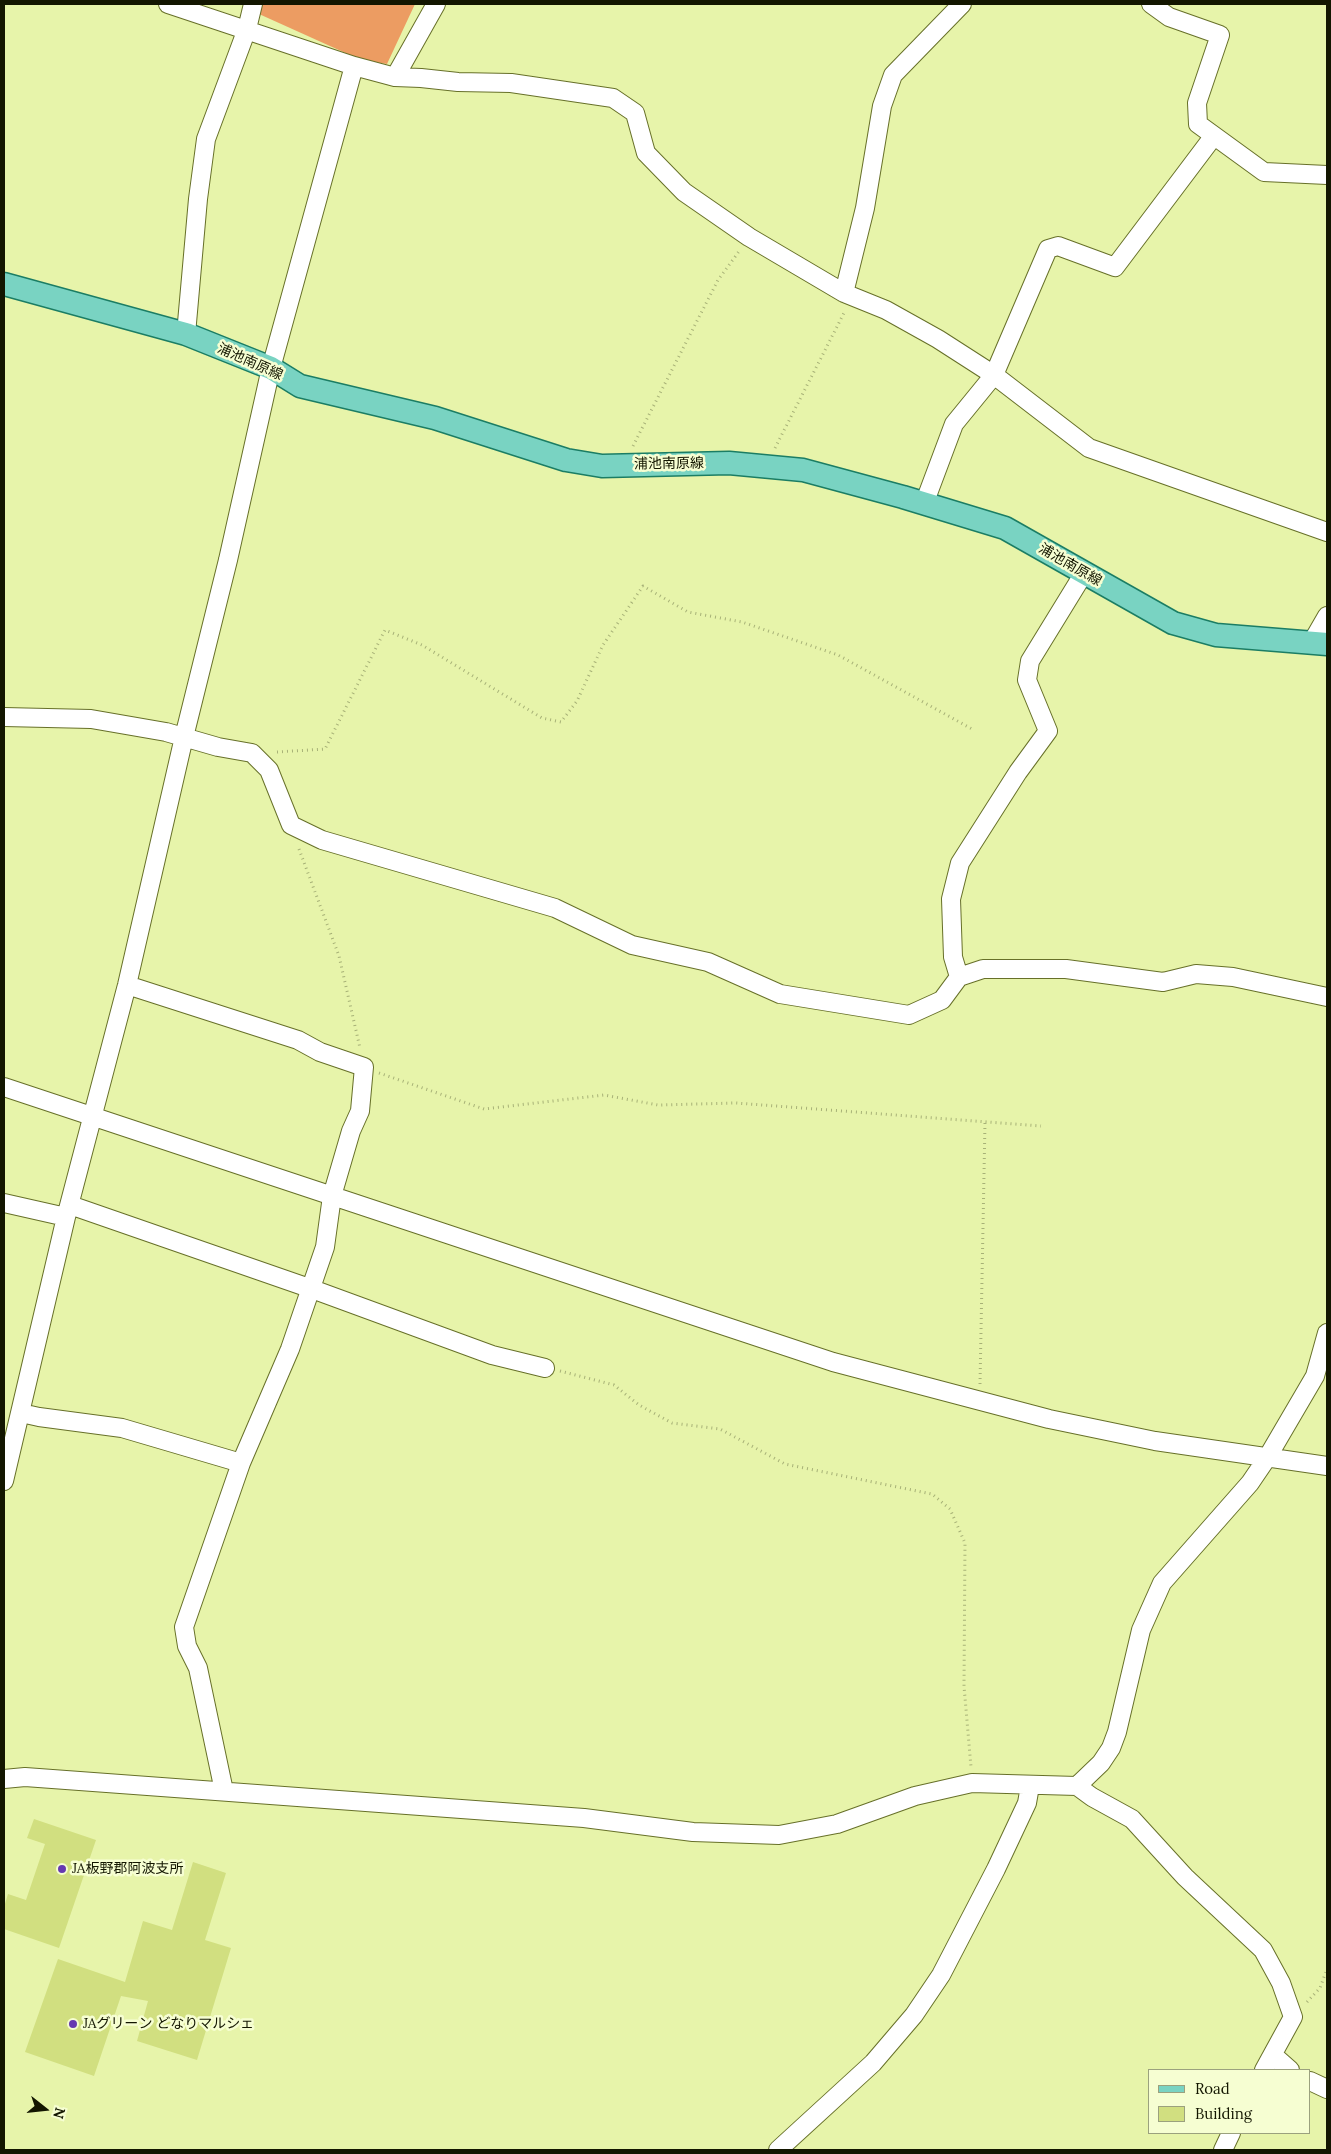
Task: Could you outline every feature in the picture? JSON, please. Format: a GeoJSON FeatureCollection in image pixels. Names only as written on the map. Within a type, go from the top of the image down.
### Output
{"type":"FeatureCollection","features":[{"type":"Feature","properties":{"kind":"main road","name":"浦池南原線"},"geometry":{"type":"LineString","coordinates":[[4,284],[186,334],[271,368],[300,386],[435,418],[566,460],[602,466],[729,464],[803,470],[1005,528],[1173,623],[1216,635],[1319,643]]}},
{"type":"Feature","properties":{"kind":"street"},"geometry":{"type":"LineString","coordinates":[[168,4],[354,66],[395,77],[458,82],[511,83],[613,98],[635,114],[646,153],[684,192],[749,237],[844,293],[886,310],[938,339],[994,375],[1089,448],[1327,532]]}},
{"type":"Feature","properties":{"kind":"street"},"geometry":{"type":"LineString","coordinates":[[186,334],[198,199],[206,139],[247,29],[253,4]]}},
{"type":"Feature","properties":{"kind":"street"},"geometry":{"type":"LineString","coordinates":[[395,77],[436,4]]}},
{"type":"Feature","properties":{"kind":"street"},"geometry":{"type":"LineString","coordinates":[[844,293],[866,208],[882,106],[893,75],[962,4]]}},
{"type":"Feature","properties":{"kind":"street"},"geometry":{"type":"LineString","coordinates":[[1151,4],[1169,17],[1220,35],[1197,104],[1198,124],[1213,137],[1264,172],[1327,175]]}},
{"type":"Feature","properties":{"kind":"street"},"geometry":{"type":"LineString","coordinates":[[4,1481],[68,1211],[127,985],[184,737],[228,560],[271,368],[354,66]]}},
{"type":"Feature","properties":{"kind":"street"},"geometry":{"type":"LineString","coordinates":[[924,504],[954,424],[994,375],[1048,249],[1058,246],[1115,266],[1213,137]]}},
{"type":"Feature","properties":{"kind":"street"},"geometry":{"type":"LineString","coordinates":[[959,976],[953,957],[951,899],[960,863],[1018,772],[1048,731],[1027,680],[1030,661],[1084,573]]}},
{"type":"Feature","properties":{"kind":"street"},"geometry":{"type":"LineString","coordinates":[[1319,643],[1327,616]]}},
{"type":"Feature","properties":{"kind":"street"},"geometry":{"type":"LineString","coordinates":[[4,717],[91,719],[166,732],[218,747],[252,753],[269,770],[290,825],[322,840],[555,908],[632,945],[708,962],[780,994],[909,1015],[942,1000],[959,976],[983,969],[1066,969],[1163,982],[1196,974],[1233,977],[1327,997]]}},
{"type":"Feature","properties":{"kind":"street"},"geometry":{"type":"LineString","coordinates":[[127,985],[298,1040],[320,1052],[364,1068],[360,1111],[351,1132],[332,1196],[325,1247],[312,1289],[290,1349],[241,1463],[184,1626],[187,1646],[198,1668],[224,1791]]}},
{"type":"Feature","properties":{"kind":"street"},"geometry":{"type":"LineString","coordinates":[[4,1087],[833,1362],[1049,1419],[1155,1441],[1327,1466]]}},
{"type":"Feature","properties":{"kind":"street"},"geometry":{"type":"LineString","coordinates":[[4,1203],[68,1211],[312,1289],[492,1355],[545,1368]]}},
{"type":"Feature","properties":{"kind":"street"},"geometry":{"type":"LineString","coordinates":[[1076,1786],[1095,1769],[1111,1748],[1117,1732],[1142,1630],[1162,1583],[1250,1483],[1267,1458],[1314,1376],[1327,1333]]}},
{"type":"Feature","properties":{"kind":"street"},"geometry":{"type":"LineString","coordinates":[[21,1413],[39,1418],[122,1428],[241,1463]]}},
{"type":"Feature","properties":{"kind":"street"},"geometry":{"type":"LineString","coordinates":[[4,1779],[25,1777],[224,1791],[584,1818],[693,1832],[780,1835],[837,1824],[915,1796],[972,1783],[1076,1786],[1132,1819],[1185,1877],[1263,1950],[1281,1983],[1293,2016],[1268,2063],[1287,2069]]}},
{"type":"Feature","properties":{"kind":"street"},"geometry":{"type":"LineString","coordinates":[[778,2150],[873,2063],[914,2015],[941,1975],[996,1869],[1026,1803],[1030,1786]]}},
{"type":"Feature","properties":{"kind":"street"},"geometry":{"type":"LineString","coordinates":[[1311,2081],[1327,2088]]}},
{"type":"Feature","properties":{"kind":"street"},"geometry":{"type":"LineString","coordinates":[[1223,2150],[1231,2134]]}},
{"type":"Feature","properties":{"kind":"path"},"geometry":{"type":"LineString","coordinates":[[623,465],[718,280],[749,237]]}},
{"type":"Feature","properties":{"kind":"path"},"geometry":{"type":"LineString","coordinates":[[765,467],[845,314],[844,293]]}},
{"type":"Feature","properties":{"kind":"path"},"geometry":{"type":"LineString","coordinates":[[252,753],[326,749],[385,630],[422,645],[542,718],[561,722],[577,701],[603,645],[643,586],[688,612],[742,622],[838,655],[972,729]]}},
{"type":"Feature","properties":{"kind":"path"},"geometry":{"type":"LineString","coordinates":[[290,825],[339,956],[364,1068],[484,1109],[604,1094],[658,1105],[736,1103],[1041,1126]]}},
{"type":"Feature","properties":{"kind":"path"},"geometry":{"type":"LineString","coordinates":[[979,1402],[985,1122]]}},
{"type":"Feature","properties":{"kind":"path"},"geometry":{"type":"LineString","coordinates":[[545,1368],[614,1384],[639,1405],[672,1422],[720,1430],[785,1464],[932,1494],[950,1509],[965,1543],[964,1686],[972,1783]]}},
{"type":"Feature","properties":{"kind":"path"},"geometry":{"type":"LineString","coordinates":[[1293,2016],[1320,1988],[1327,1969]]}},
{"type":"Feature","properties":{"kind":"shaded area"},"geometry":{"type":"Polygon","coordinates":[[[263,4],[415,4],[387,64],[361,60],[259,14],[263,4]]]}},
{"type":"Feature","properties":{"kind":"building","name":"JA板野郡阿波支所"},"geometry":{"type":"Polygon","coordinates":[[[34,1819],[96,1840],[59,1948],[4,1929],[4,1907],[8,1894],[26,1900],[45,1844],[27,1838],[34,1819]]]}},
{"type":"Feature","properties":{"kind":"building"},"geometry":{"type":"Polygon","coordinates":[[[193,1862],[226,1873],[205,1940],[231,1948],[197,2060],[137,2041],[148,2001],[121,1996],[94,2076],[25,2052],[58,1959],[125,1982],[143,1921],[172,1930],[193,1862]]]}},
{"type":"Feature","properties":{"kind":"place","name":"JA板野郡阿波支所"},"geometry":{"type":"Point","coordinates":[62,1869]}},
{"type":"Feature","properties":{"kind":"place","name":"JAグリーン どなりマルシェ"},"geometry":{"type":"Point","coordinates":[73,2024]}}]}
